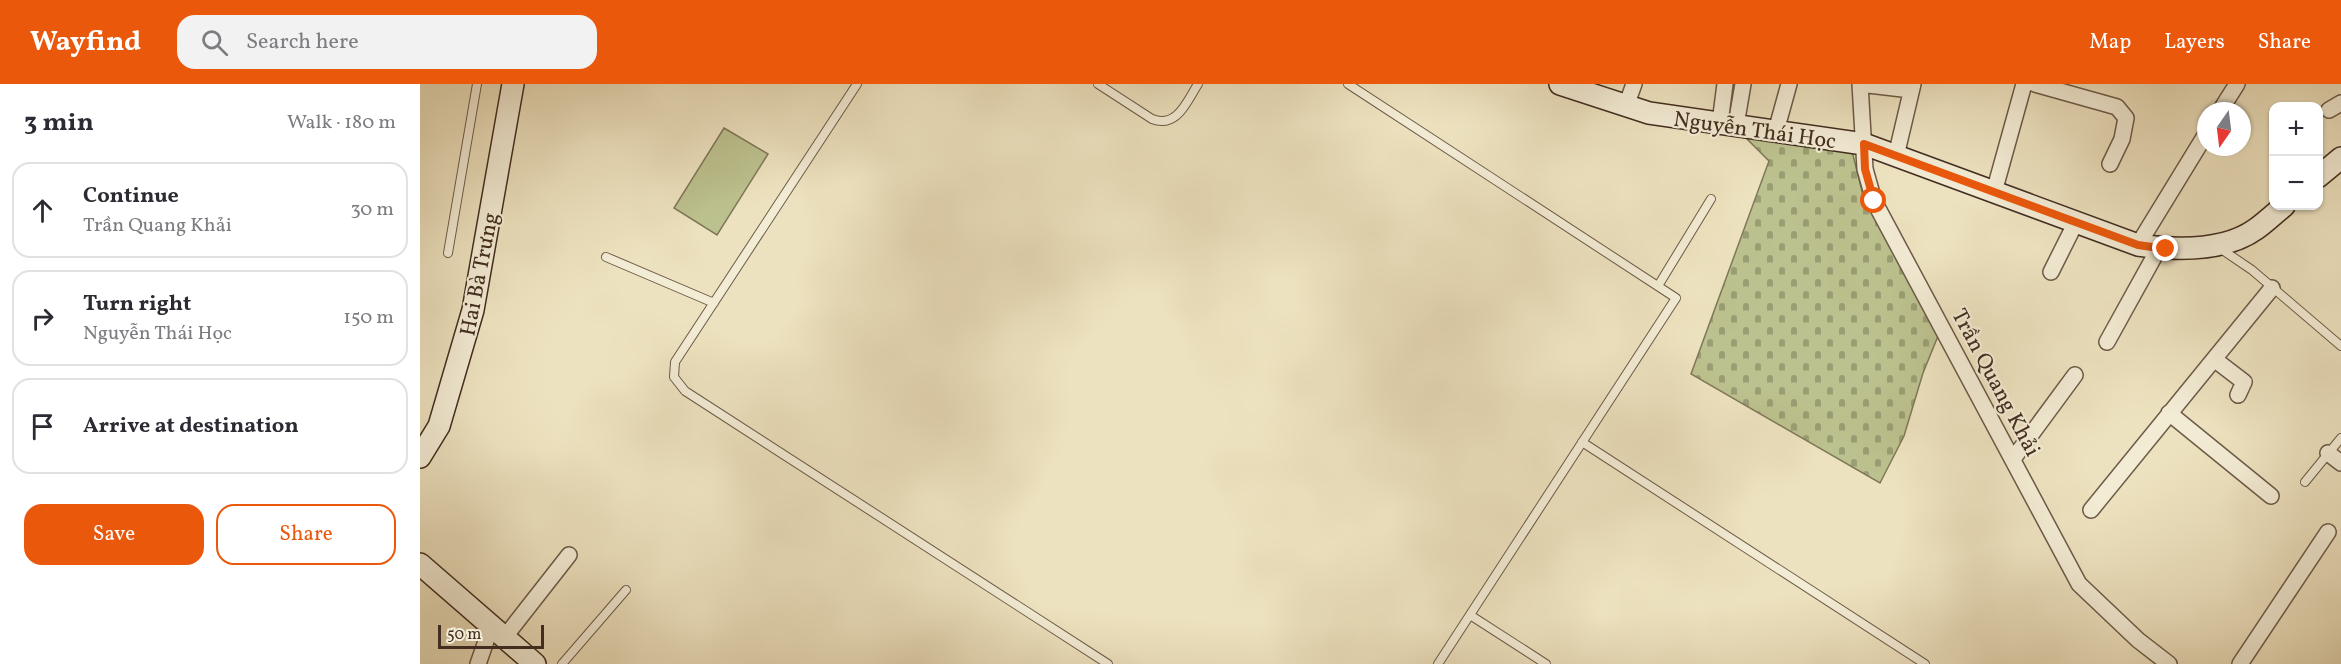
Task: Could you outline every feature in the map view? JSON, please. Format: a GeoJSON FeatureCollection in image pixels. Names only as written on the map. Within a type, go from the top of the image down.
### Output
{"type":"FeatureCollection","features":[{"type":"Feature","properties":{"kind":"street","name":"Hai Bà Trưng"},"geometry":{"type":"LineString","coordinates":[[420,457],[439,426],[473,310],[513,84]]}},
{"type":"Feature","properties":{"kind":"street","name":"Nguyễn Thái Học"},"geometry":{"type":"LineString","coordinates":[[1560,84],[1649,113],[1864,144],[2076,222],[2149,246],[2214,244],[2254,231],[2279,210]]}},
{"type":"Feature","properties":{"kind":"street"},"geometry":{"type":"LineString","coordinates":[[1626,106],[1634,84]]}},
{"type":"Feature","properties":{"kind":"street"},"geometry":{"type":"LineString","coordinates":[[1725,84],[1728,124]]}},
{"type":"Feature","properties":{"kind":"street"},"geometry":{"type":"LineString","coordinates":[[1728,124],[1743,84]]}},
{"type":"Feature","properties":{"kind":"street"},"geometry":{"type":"LineString","coordinates":[[1776,130],[1789,84]]}},
{"type":"Feature","properties":{"kind":"street"},"geometry":{"type":"LineString","coordinates":[[1860,84],[1912,87],[1896,156]]}},
{"type":"Feature","properties":{"kind":"street","name":"Trần Quang Khải"},"geometry":{"type":"LineString","coordinates":[[1860,84],[1865,169],[1874,201],[2079,584],[2138,640],[2169,664]]}},
{"type":"Feature","properties":{"kind":"street"},"geometry":{"type":"LineString","coordinates":[[1994,192],[2024,84]]}},
{"type":"Feature","properties":{"kind":"street"},"geometry":{"type":"LineString","coordinates":[[2035,84],[2117,106],[2126,118],[2122,139],[2110,164]]}},
{"type":"Feature","properties":{"kind":"street"},"geometry":{"type":"LineString","coordinates":[[2225,102],[2236,84]]}},
{"type":"Feature","properties":{"kind":"street"},"geometry":{"type":"LineString","coordinates":[[2107,342],[2149,246],[2197,152]]}},
{"type":"Feature","properties":{"kind":"street"},"geometry":{"type":"LineString","coordinates":[[2323,174],[2341,158]]}},
{"type":"Feature","properties":{"kind":"street"},"geometry":{"type":"LineString","coordinates":[[2051,272],[2076,222]]}},
{"type":"Feature","properties":{"kind":"street"},"geometry":{"type":"LineString","coordinates":[[2091,510],[2272,288]]}},
{"type":"Feature","properties":{"kind":"street"},"geometry":{"type":"LineString","coordinates":[[2214,359],[2244,382],[2238,395]]}},
{"type":"Feature","properties":{"kind":"street"},"geometry":{"type":"LineString","coordinates":[[2013,459],[2075,375]]}},
{"type":"Feature","properties":{"kind":"street"},"geometry":{"type":"LineString","coordinates":[[2169,413],[2271,496]]}},
{"type":"Feature","properties":{"kind":"street"},"geometry":{"type":"LineString","coordinates":[[2328,453],[2341,463]]}},
{"type":"Feature","properties":{"kind":"street"},"geometry":{"type":"LineString","coordinates":[[2240,664],[2328,532]]}},
{"type":"Feature","properties":{"kind":"street"},"geometry":{"type":"LineString","coordinates":[[478,664],[497,632],[569,555]]}},
{"type":"Feature","properties":{"kind":"street"},"geometry":{"type":"LineString","coordinates":[[421,566],[535,664]]}},
{"type":"Feature","properties":{"kind":"lane"},"geometry":{"type":"LineString","coordinates":[[448,253],[477,84]]}},
{"type":"Feature","properties":{"kind":"lane"},"geometry":{"type":"LineString","coordinates":[[857,84],[675,362],[674,377],[680,387],[1108,664]]}},
{"type":"Feature","properties":{"kind":"lane"},"geometry":{"type":"LineString","coordinates":[[1098,84],[1152,119],[1161,122],[1176,117],[1198,84]]}},
{"type":"Feature","properties":{"kind":"lane"},"geometry":{"type":"LineString","coordinates":[[1348,84],[1676,298],[1438,664]]}},
{"type":"Feature","properties":{"kind":"lane"},"geometry":{"type":"LineString","coordinates":[[1658,286],[1711,199]]}},
{"type":"Feature","properties":{"kind":"lane"},"geometry":{"type":"LineString","coordinates":[[2214,244],[2252,270],[2341,346]]}},
{"type":"Feature","properties":{"kind":"lane"},"geometry":{"type":"LineString","coordinates":[[606,257],[714,303]]}},
{"type":"Feature","properties":{"kind":"lane"},"geometry":{"type":"LineString","coordinates":[[2305,482],[2341,438]]}},
{"type":"Feature","properties":{"kind":"lane"},"geometry":{"type":"LineString","coordinates":[[1582,442],[1925,664]]}},
{"type":"Feature","properties":{"kind":"lane"},"geometry":{"type":"LineString","coordinates":[[562,664],[626,590]]}},
{"type":"Feature","properties":{"kind":"lane"},"geometry":{"type":"LineString","coordinates":[[1470,615],[1546,664]]}},
{"type":"Feature","properties":{"kind":"green space"},"geometry":{"type":"Polygon","coordinates":[[[724,128],[768,154],[717,235],[674,208],[724,128]]]}},
{"type":"Feature","properties":{"kind":"green space"},"geometry":{"type":"Polygon","coordinates":[[[1743,135],[1851,147],[1863,195],[1938,336],[1923,373],[1904,436],[1880,483],[1691,374],[1769,161],[1743,135]]]}},
{"type":"Feature","properties":{"kind":"route"},"geometry":{"type":"LineString","coordinates":[[1874,201],[1865,169],[1864,144],[2138,245],[2166,249]]}}]}
